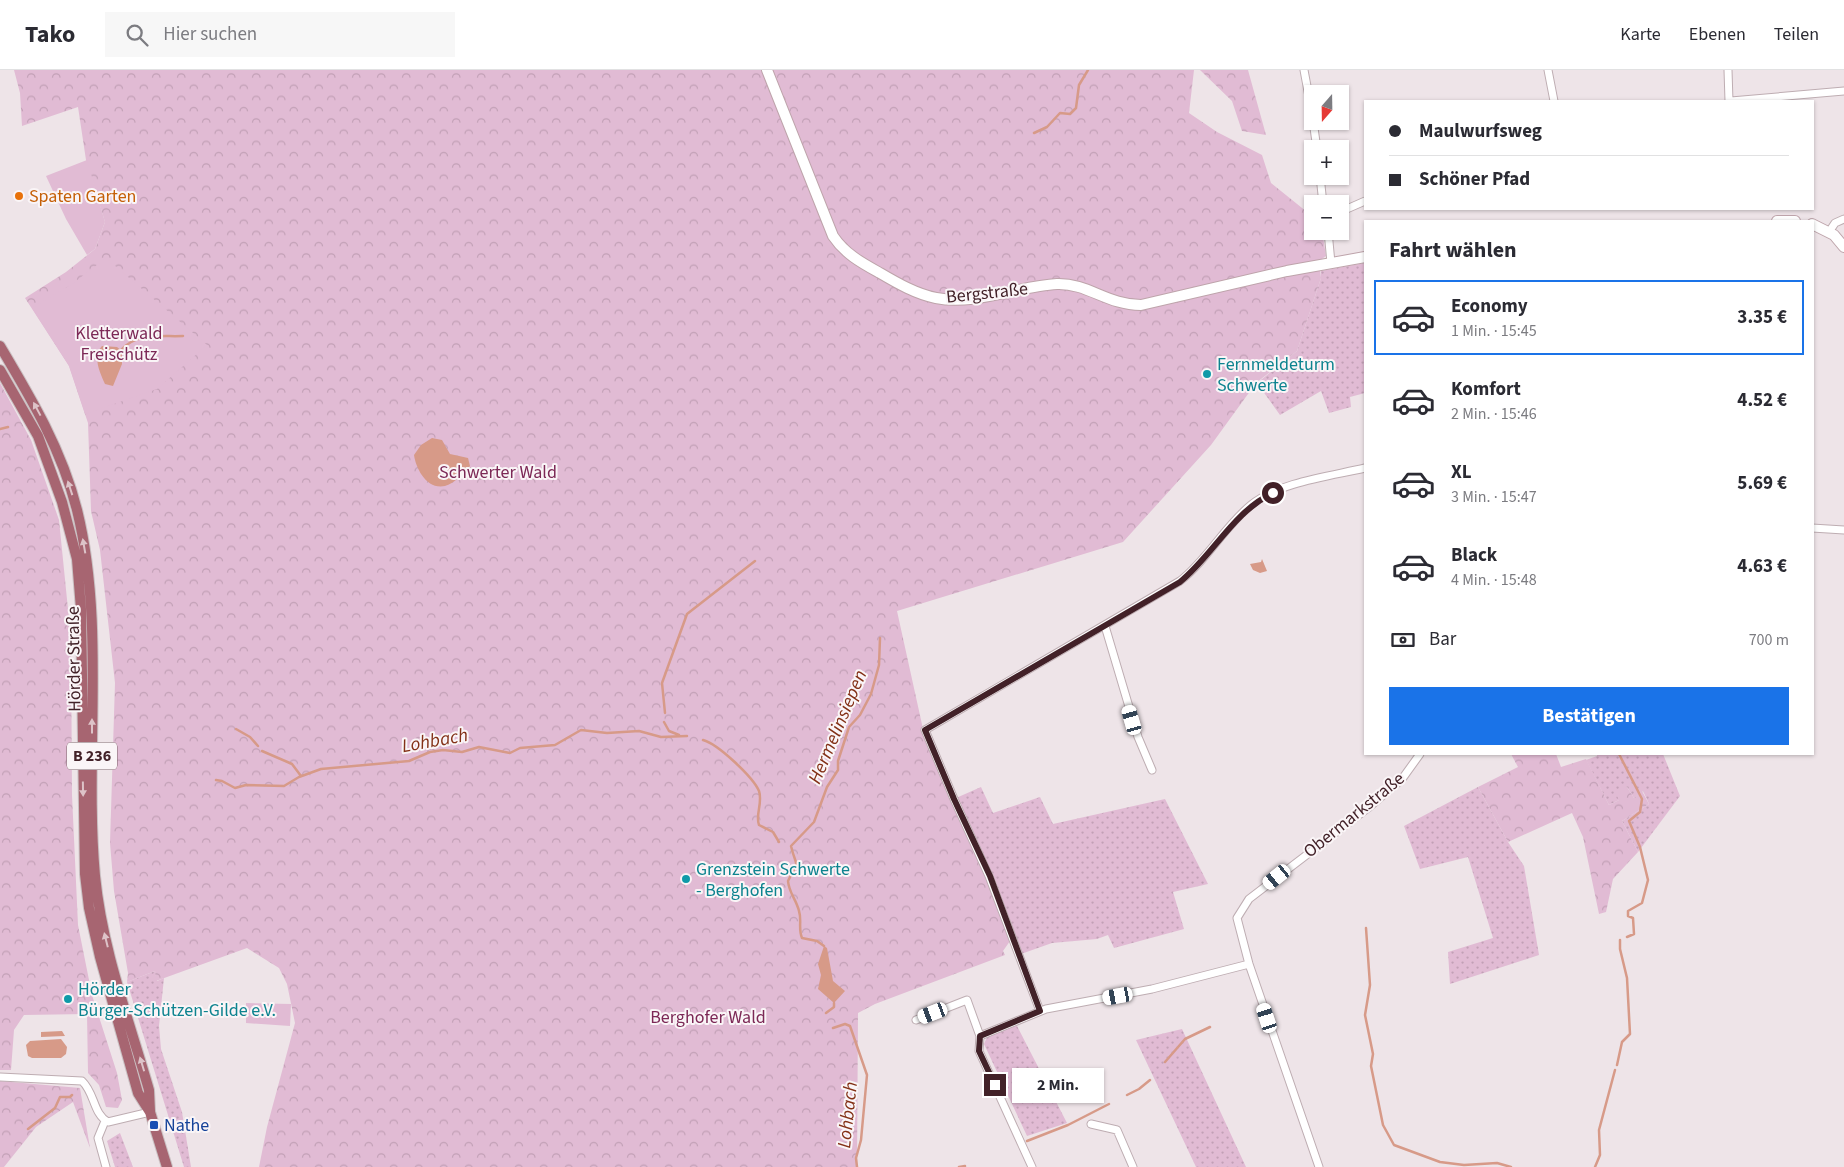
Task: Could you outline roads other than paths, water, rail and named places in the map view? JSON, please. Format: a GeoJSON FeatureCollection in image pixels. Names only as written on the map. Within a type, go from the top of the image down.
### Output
{"type":"FeatureCollection","features":[{"type":"Feature","properties":{"kind":"main road","name":"Bergstraße"},"geometry":{"type":"LineString","coordinates":[[767,70],[833,236],[841,247],[879,273],[926,296],[942,299],[960,299],[1057,284],[1079,288],[1122,304],[1142,305],[1332,262],[1364,257]]}},
{"type":"Feature","properties":{"kind":"main road"},"geometry":{"type":"LineString","coordinates":[[1814,225],[1829,232],[1844,248]]}},
{"type":"Feature","properties":{"kind":"main road","name":"Hörder Straße"},"geometry":{"type":"LineString","coordinates":[[0,346],[52,437],[77,511],[88,571],[95,877],[100,917],[114,988]]}},
{"type":"Feature","properties":{"kind":"main road","name":"Hörder Straße"},"geometry":{"type":"LineString","coordinates":[[0,370],[38,436],[62,502],[77,559],[81,609],[85,874],[94,932],[114,988]]}},
{"type":"Feature","properties":{"kind":"main road","name":"B 236"},"geometry":{"type":"LineString","coordinates":[[114,988],[138,1093],[150,1112],[167,1167]]}},
{"type":"Feature","properties":{"kind":"street"},"geometry":{"type":"LineString","coordinates":[[1304,70],[1307,85]]}},
{"type":"Feature","properties":{"kind":"street"},"geometry":{"type":"LineString","coordinates":[[1548,70],[1554,100]]}},
{"type":"Feature","properties":{"kind":"street"},"geometry":{"type":"LineString","coordinates":[[1728,70],[1730,100]]}},
{"type":"Feature","properties":{"kind":"street"},"geometry":{"type":"LineString","coordinates":[[1741,100],[1844,91]]}},
{"type":"Feature","properties":{"kind":"street"},"geometry":{"type":"LineString","coordinates":[[1349,208],[1364,202]]}},
{"type":"Feature","properties":{"kind":"street"},"geometry":{"type":"LineString","coordinates":[[1829,232],[1835,223],[1844,219]]}},
{"type":"Feature","properties":{"kind":"street"},"geometry":{"type":"LineString","coordinates":[[1329,240],[1332,262]]}},
{"type":"Feature","properties":{"kind":"street"},"geometry":{"type":"LineString","coordinates":[[1040,1011],[990,876],[954,799],[925,730],[1160,595],[1190,574],[1204,560],[1237,519],[1257,501],[1282,489],[1364,468]]}},
{"type":"Feature","properties":{"kind":"street"},"geometry":{"type":"LineString","coordinates":[[1814,528],[1844,530]]}},
{"type":"Feature","properties":{"kind":"street"},"geometry":{"type":"LineString","coordinates":[[1105,626],[1138,737],[1152,770]]}},
{"type":"Feature","properties":{"kind":"street","name":"Obermarkstraße"},"geometry":{"type":"LineString","coordinates":[[1319,1167],[1249,964],[1237,923],[1238,914],[1244,904],[1368,808],[1402,779],[1419,755]]}},
{"type":"Feature","properties":{"kind":"street"},"geometry":{"type":"LineString","coordinates":[[980,1036],[1040,1011],[1152,989],[1249,964]]}},
{"type":"Feature","properties":{"kind":"street"},"geometry":{"type":"LineString","coordinates":[[916,1020],[967,1000],[980,1036],[979,1051],[1032,1167]]}},
{"type":"Feature","properties":{"kind":"street"},"geometry":{"type":"LineString","coordinates":[[0,1078],[82,1081],[88,1087],[98,1113],[105,1121],[110,1122],[150,1112]]}},
{"type":"Feature","properties":{"kind":"street"},"geometry":{"type":"LineString","coordinates":[[105,1121],[98,1138],[106,1167]]}},
{"type":"Feature","properties":{"kind":"street"},"geometry":{"type":"LineString","coordinates":[[1091,1124],[1117,1130],[1133,1167]]}},
{"type":"Feature","properties":{"kind":"waterway"},"geometry":{"type":"LineString","coordinates":[[1034,133],[1047,127],[1060,113],[1070,114],[1076,108],[1079,85],[1088,70]]}},
{"type":"Feature","properties":{"kind":"waterway"},"geometry":{"type":"LineString","coordinates":[[121,350],[127,344],[142,338],[183,336]]}},
{"type":"Feature","properties":{"kind":"waterway"},"geometry":{"type":"LineString","coordinates":[[0,429],[8,427]]}},
{"type":"Feature","properties":{"kind":"waterway"},"geometry":{"type":"LineString","coordinates":[[665,713],[662,683],[687,614],[755,561]]}},
{"type":"Feature","properties":{"kind":"waterway","name":"Hermelinsiepen"},"geometry":{"type":"LineString","coordinates":[[824,946],[817,941],[802,938],[801,935],[800,914],[788,881],[796,866],[791,846],[814,822],[827,787],[838,770],[838,761],[849,727],[860,715],[871,694],[879,665],[880,638]]}},
{"type":"Feature","properties":{"kind":"waterway","name":"Hermelinsiepen"},"geometry":{"type":"LineString","coordinates":[[664,722],[669,731],[679,735]]}},
{"type":"Feature","properties":{"kind":"waterway"},"geometry":{"type":"LineString","coordinates":[[236,729],[250,737],[258,746]]}},
{"type":"Feature","properties":{"kind":"waterway","name":"Lohbach"},"geometry":{"type":"LineString","coordinates":[[216,780],[235,788],[246,785],[284,786],[299,777],[321,769],[409,761],[430,752],[443,750],[462,752],[479,747],[510,753],[520,748],[555,745],[581,730],[607,733],[639,731],[661,737],[687,736]]}},
{"type":"Feature","properties":{"kind":"waterway","name":"Lohbach"},"geometry":{"type":"LineString","coordinates":[[703,740],[726,754],[750,778],[760,795],[759,825],[773,832],[779,842]]}},
{"type":"Feature","properties":{"kind":"waterway"},"geometry":{"type":"LineString","coordinates":[[262,751],[292,764],[301,776]]}},
{"type":"Feature","properties":{"kind":"waterway"},"geometry":{"type":"LineString","coordinates":[[1620,755],[1642,799],[1640,812],[1629,821],[1640,847],[1648,880],[1642,903],[1628,911],[1628,916],[1633,918],[1634,934],[1627,937]]}},
{"type":"Feature","properties":{"kind":"waterway"},"geometry":{"type":"LineString","coordinates":[[1366,928],[1370,985],[1365,1015],[1373,1054],[1371,1066],[1383,1125],[1394,1145],[1440,1162],[1464,1165],[1497,1163],[1511,1167]]}},
{"type":"Feature","properties":{"kind":"waterway"},"geometry":{"type":"LineString","coordinates":[[1617,1065],[1622,1042],[1630,1034],[1627,978],[1620,949],[1620,940]]}},
{"type":"Feature","properties":{"kind":"waterway","name":"Lohbach"},"geometry":{"type":"LineString","coordinates":[[826,1013],[834,1007],[834,1003]]}},
{"type":"Feature","properties":{"kind":"waterway","name":"Lohbach"},"geometry":{"type":"LineString","coordinates":[[833,1028],[845,1024],[850,1026],[867,1075],[861,1140],[856,1158],[857,1167]]}},
{"type":"Feature","properties":{"kind":"waterway"},"geometry":{"type":"LineString","coordinates":[[1165,1062],[1185,1039],[1210,1027]]}},
{"type":"Feature","properties":{"kind":"waterway"},"geometry":{"type":"LineString","coordinates":[[1595,1167],[1600,1155],[1599,1130],[1615,1070]]}},
{"type":"Feature","properties":{"kind":"waterway"},"geometry":{"type":"LineString","coordinates":[[1127,1095],[1139,1089],[1150,1080]]}},
{"type":"Feature","properties":{"kind":"waterway"},"geometry":{"type":"LineString","coordinates":[[28,1129],[55,1108],[60,1097],[70,1097],[72,1095]]}},
{"type":"Feature","properties":{"kind":"waterway"},"geometry":{"type":"LineString","coordinates":[[1027,1141],[1068,1125],[1109,1104]]}},
{"type":"Feature","properties":{"kind":"waterway"},"geometry":{"type":"LineString","coordinates":[[959,1167],[965,1166]]}},
{"type":"Feature","properties":{"kind":"place","name":"Spaten Garten"},"geometry":{"type":"Point","coordinates":[19,196]}},
{"type":"Feature","properties":{"kind":"place","name":"Fernmeldeturm Schwerte"},"geometry":{"type":"Point","coordinates":[1207,374]}},
{"type":"Feature","properties":{"kind":"place","name":"Grenzstein Schwerte - Berghofen"},"geometry":{"type":"Point","coordinates":[686,879]}},
{"type":"Feature","properties":{"kind":"place","name":"Hörder Bürger-Schützen-Gilde e.V."},"geometry":{"type":"Point","coordinates":[68,999]}},
{"type":"Feature","properties":{"kind":"place","name":"Nathe"},"geometry":{"type":"Point","coordinates":[154,1125]}},
{"type":"Feature","properties":{"kind":"park label","name":"Kletterwald Freischütz"},"geometry":{"type":"Point","coordinates":[119,343]}},
{"type":"Feature","properties":{"kind":"park label","name":"Schwerter Wald"},"geometry":{"type":"Point","coordinates":[498,472]}},
{"type":"Feature","properties":{"kind":"park label","name":"Berghofer Wald"},"geometry":{"type":"Point","coordinates":[708,1017]}}]}
